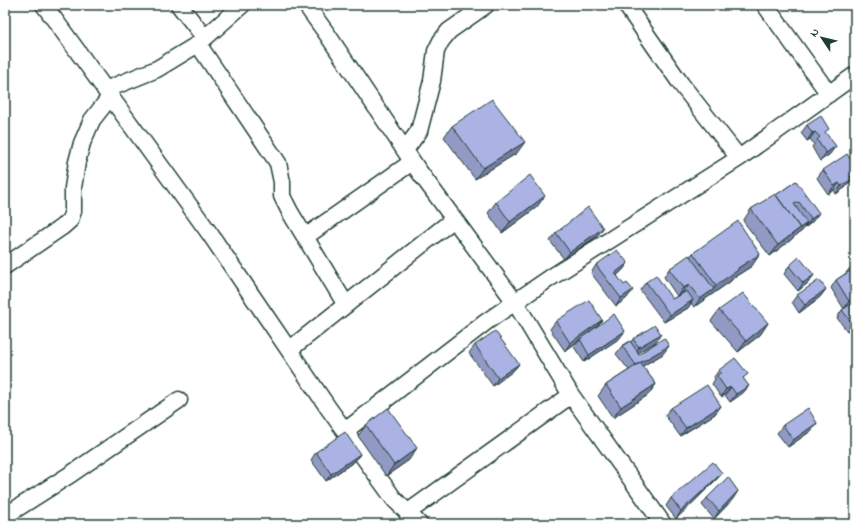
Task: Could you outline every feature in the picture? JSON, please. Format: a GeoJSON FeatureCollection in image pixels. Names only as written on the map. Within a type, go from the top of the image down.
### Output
{"type":"FeatureCollection","features":[{"type":"Feature","properties":{"kind":"street"},"geometry":{"type":"LineString","coordinates":[[44,5],[210,234],[394,500],[413,519],[571,395]]}},
{"type":"Feature","properties":{"kind":"street"},"geometry":{"type":"LineString","coordinates":[[179,5],[278,163],[282,182],[282,196],[346,305]]}},
{"type":"Feature","properties":{"kind":"street"},"geometry":{"type":"LineString","coordinates":[[5,266],[70,220],[73,211],[73,188],[77,162],[82,143],[92,120],[107,93],[158,69],[202,41],[242,5]]}},
{"type":"Feature","properties":{"kind":"street"},"geometry":{"type":"LineString","coordinates":[[306,5],[409,156],[515,302],[571,395],[663,524]]}},
{"type":"Feature","properties":{"kind":"street"},"geometry":{"type":"LineString","coordinates":[[305,237],[409,156],[420,131],[432,81],[436,51],[441,41],[449,31],[486,5]]}},
{"type":"Feature","properties":{"kind":"street"},"geometry":{"type":"LineString","coordinates":[[626,5],[681,84],[739,158]]}},
{"type":"Feature","properties":{"kind":"street"},"geometry":{"type":"LineString","coordinates":[[765,5],[829,94]]}},
{"type":"Feature","properties":{"kind":"street"},"geometry":{"type":"LineString","coordinates":[[345,431],[486,322],[550,278],[739,158],[855,75]]}},
{"type":"Feature","properties":{"kind":"street"},"geometry":{"type":"LineString","coordinates":[[289,350],[454,219]]}},
{"type":"Feature","properties":{"kind":"street"},"geometry":{"type":"LineString","coordinates":[[5,516],[71,474],[179,400]]}},
{"type":"Feature","properties":{"kind":"building"},"geometry":{"type":"Polygon","coordinates":[[[492,99],[525,142],[483,168],[452,126],[492,99]]]}},
{"type":"Feature","properties":{"kind":"building"},"geometry":{"type":"Polygon","coordinates":[[[821,116],[829,129],[825,132],[836,146],[826,153],[817,140],[820,137],[815,132],[812,133],[807,125],[821,116]]]}},
{"type":"Feature","properties":{"kind":"building"},"geometry":{"type":"Polygon","coordinates":[[[847,154],[855,167],[855,173],[850,177],[852,179],[841,186],[839,183],[834,186],[823,170],[847,154]]]}},
{"type":"Feature","properties":{"kind":"building"},"geometry":{"type":"Polygon","coordinates":[[[530,175],[545,196],[510,222],[496,202],[530,175]]]}},
{"type":"Feature","properties":{"kind":"building"},"geometry":{"type":"Polygon","coordinates":[[[796,181],[819,213],[811,219],[799,202],[794,204],[807,223],[800,228],[776,195],[796,181]]]}},
{"type":"Feature","properties":{"kind":"building"},"geometry":{"type":"Polygon","coordinates":[[[775,194],[800,228],[778,245],[751,209],[775,194]]]}},
{"type":"Feature","properties":{"kind":"building"},"geometry":{"type":"Polygon","coordinates":[[[588,207],[603,228],[570,252],[556,233],[588,207]]]}},
{"type":"Feature","properties":{"kind":"building"},"geometry":{"type":"Polygon","coordinates":[[[738,221],[760,254],[738,268],[738,270],[716,285],[693,253],[738,221]]]}},
{"type":"Feature","properties":{"kind":"building"},"geometry":{"type":"Polygon","coordinates":[[[617,250],[628,263],[615,273],[624,285],[627,283],[633,290],[621,298],[596,265],[617,250]]]}},
{"type":"Feature","properties":{"kind":"building"},"geometry":{"type":"Polygon","coordinates":[[[689,255],[714,289],[700,299],[689,285],[683,288],[669,269],[689,255]]]}},
{"type":"Feature","properties":{"kind":"building"},"geometry":{"type":"Polygon","coordinates":[[[799,257],[814,275],[803,283],[789,266],[799,257]]]}},
{"type":"Feature","properties":{"kind":"building"},"geometry":{"type":"Polygon","coordinates":[[[855,264],[855,275],[850,268],[855,264]]]}},
{"type":"Feature","properties":{"kind":"building"},"geometry":{"type":"Polygon","coordinates":[[[850,271],[855,278],[855,298],[849,301],[836,280],[850,271]]]}},
{"type":"Feature","properties":{"kind":"building"},"geometry":{"type":"Polygon","coordinates":[[[656,275],[672,299],[687,291],[693,300],[670,315],[646,282],[656,275]]]}},
{"type":"Feature","properties":{"kind":"building"},"geometry":{"type":"Polygon","coordinates":[[[819,280],[826,289],[805,305],[797,295],[819,280]]]}},
{"type":"Feature","properties":{"kind":"building"},"geometry":{"type":"Polygon","coordinates":[[[743,293],[768,323],[746,341],[719,310],[743,293]]]}},
{"type":"Feature","properties":{"kind":"building"},"geometry":{"type":"Polygon","coordinates":[[[589,300],[602,320],[570,343],[556,321],[589,300]]]}},
{"type":"Feature","properties":{"kind":"building"},"geometry":{"type":"Polygon","coordinates":[[[851,304],[855,309],[855,321],[852,323],[842,310],[851,304]]]}},
{"type":"Feature","properties":{"kind":"building"},"geometry":{"type":"Polygon","coordinates":[[[614,314],[625,331],[589,355],[580,339],[614,314]]]}},
{"type":"Feature","properties":{"kind":"building"},"geometry":{"type":"Polygon","coordinates":[[[655,325],[661,334],[639,347],[633,339],[655,325]]]}},
{"type":"Feature","properties":{"kind":"building"},"geometry":{"type":"Polygon","coordinates":[[[495,331],[519,364],[498,378],[475,345],[495,331]]]}},
{"type":"Feature","properties":{"kind":"building"},"geometry":{"type":"Polygon","coordinates":[[[664,338],[669,346],[636,365],[622,346],[630,341],[639,354],[664,338]]]}},
{"type":"Feature","properties":{"kind":"building"},"geometry":{"type":"Polygon","coordinates":[[[735,358],[748,374],[743,378],[749,386],[736,394],[731,387],[726,389],[717,376],[721,372],[719,370],[735,358]]]}},
{"type":"Feature","properties":{"kind":"building"},"geometry":{"type":"Polygon","coordinates":[[[640,363],[656,384],[621,407],[606,385],[640,363]]]}},
{"type":"Feature","properties":{"kind":"building"},"geometry":{"type":"Polygon","coordinates":[[[707,385],[721,406],[686,428],[671,408],[707,385]]]}},
{"type":"Feature","properties":{"kind":"building"},"geometry":{"type":"Polygon","coordinates":[[[388,408],[417,448],[394,465],[366,425],[388,408]]]}},
{"type":"Feature","properties":{"kind":"building"},"geometry":{"type":"Polygon","coordinates":[[[808,408],[817,423],[793,440],[783,425],[808,408]]]}},
{"type":"Feature","properties":{"kind":"building"},"geometry":{"type":"Polygon","coordinates":[[[345,432],[360,454],[331,474],[316,452],[345,432]]]}},
{"type":"Feature","properties":{"kind":"building"},"geometry":{"type":"Polygon","coordinates":[[[713,462],[722,473],[681,511],[671,498],[713,462]]]}},
{"type":"Feature","properties":{"kind":"building"},"geometry":{"type":"Polygon","coordinates":[[[728,477],[738,491],[719,511],[707,498],[728,477]]]}}]}
